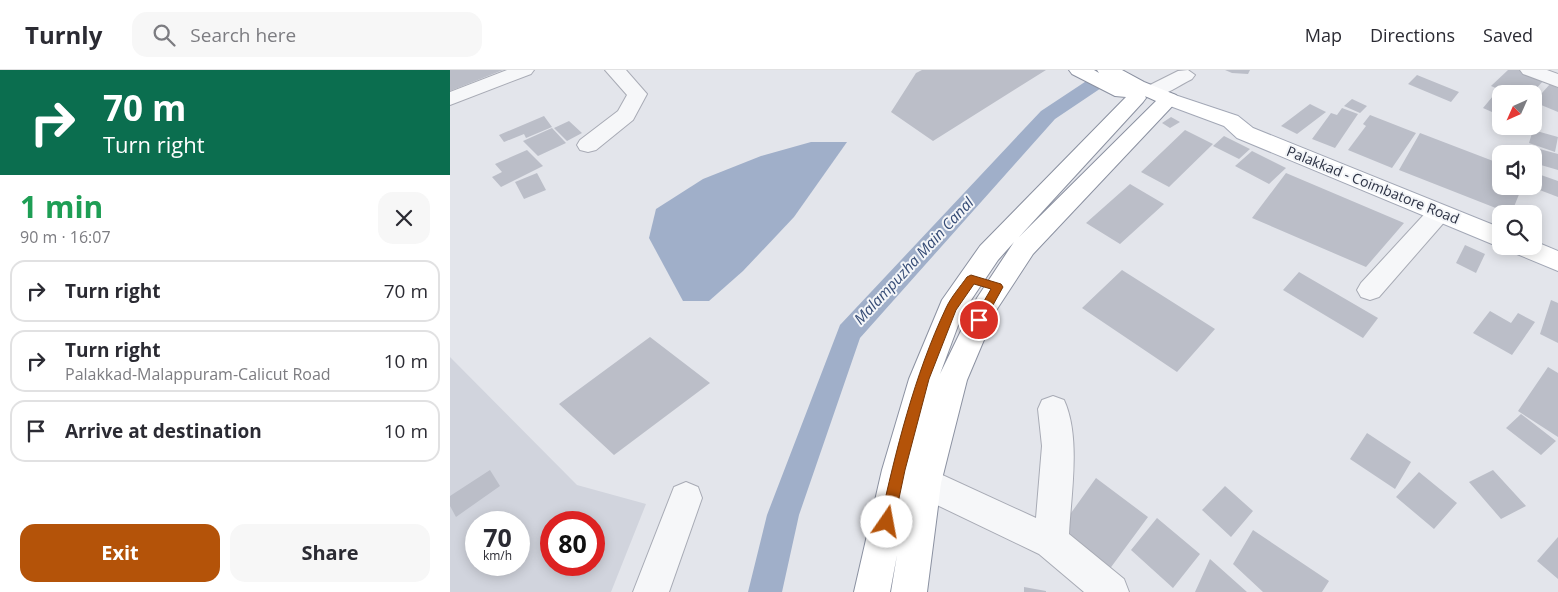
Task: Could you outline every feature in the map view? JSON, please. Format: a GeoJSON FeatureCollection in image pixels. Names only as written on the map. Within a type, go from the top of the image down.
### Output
{"type":"FeatureCollection","features":[{"type":"Feature","properties":{"kind":"main road","name":"Palakkad - Coimbatore Road"},"geometry":{"type":"LineString","coordinates":[[1079,70],[1146,96],[1228,135],[1245,132],[1492,234]]}},
{"type":"Feature","properties":{"kind":"main road","name":"Palakkad - Coimbatore Road"},"geometry":{"type":"LineString","coordinates":[[1107,70],[1146,96]]}},
{"type":"Feature","properties":{"kind":"main road"},"geometry":{"type":"LineString","coordinates":[[872,592],[898,470],[924,379],[952,308],[989,252],[1146,96]]}},
{"type":"Feature","properties":{"kind":"main road"},"geometry":{"type":"LineString","coordinates":[[910,592],[925,483],[952,380],[986,305],[1024,247],[1146,96]]}},
{"type":"Feature","properties":{"kind":"main road"},"geometry":{"type":"LineString","coordinates":[[1542,255],[1558,261]]}},
{"type":"Feature","properties":{"kind":"main road"},"geometry":{"type":"LineString","coordinates":[[971,280],[998,287]]}},
{"type":"Feature","properties":{"kind":"street"},"geometry":{"type":"LineString","coordinates":[[450,100],[524,70]]}},
{"type":"Feature","properties":{"kind":"street"},"geometry":{"type":"LineString","coordinates":[[588,145],[626,115],[637,94],[615,70]]}},
{"type":"Feature","properties":{"kind":"street"},"geometry":{"type":"LineString","coordinates":[[1530,70],[1558,82]]}},
{"type":"Feature","properties":{"kind":"street"},"geometry":{"type":"LineString","coordinates":[[1146,96],[1187,73]]}},
{"type":"Feature","properties":{"kind":"street"},"geometry":{"type":"LineString","coordinates":[[1370,290],[1439,212]]}},
{"type":"Feature","properties":{"kind":"street"},"geometry":{"type":"LineString","coordinates":[[1051,542],[1058,446],[1052,409]]}},
{"type":"Feature","properties":{"kind":"street"},"geometry":{"type":"LineString","coordinates":[[925,483],[1051,542],[1111,592]]}},
{"type":"Feature","properties":{"kind":"street"},"geometry":{"type":"LineString","coordinates":[[651,592],[686,498]]}},
{"type":"Feature","properties":{"kind":"shaded area"},"geometry":{"type":"Polygon","coordinates":[[[450,357],[577,485],[646,504],[611,592],[450,592],[450,357]]]}},
{"type":"Feature","properties":{"kind":"water"},"geometry":{"type":"Polygon","coordinates":[[[811,142],[847,142],[794,217],[743,271],[709,301],[683,301],[649,238],[656,209],[703,179],[761,156],[811,142]]]}},
{"type":"Feature","properties":{"kind":"building"},"geometry":{"type":"Polygon","coordinates":[[[450,70],[503,70],[450,91],[450,70]]]}},
{"type":"Feature","properties":{"kind":"building"},"geometry":{"type":"Polygon","coordinates":[[[922,70],[1046,70],[933,141],[891,112],[916,73],[922,70]]]}},
{"type":"Feature","properties":{"kind":"building"},"geometry":{"type":"Polygon","coordinates":[[[1225,70],[1250,70],[1248,74],[1232,73],[1225,70]]]}},
{"type":"Feature","properties":{"kind":"building"},"geometry":{"type":"Polygon","coordinates":[[[1508,70],[1522,70],[1545,79],[1539,85],[1492,85],[1508,70]]]}},
{"type":"Feature","properties":{"kind":"building"},"geometry":{"type":"Polygon","coordinates":[[[1417,75],[1459,92],[1451,102],[1408,84],[1417,75]]]}},
{"type":"Feature","properties":{"kind":"building"},"geometry":{"type":"Polygon","coordinates":[[[1550,84],[1558,88],[1558,112],[1542,105],[1542,93],[1550,84]]]}},
{"type":"Feature","properties":{"kind":"building"},"geometry":{"type":"Polygon","coordinates":[[[1492,97],[1492,112],[1483,108],[1492,97]]]}},
{"type":"Feature","properties":{"kind":"building"},"geometry":{"type":"Polygon","coordinates":[[[1352,99],[1367,106],[1360,113],[1344,106],[1352,99]]]}},
{"type":"Feature","properties":{"kind":"building"},"geometry":{"type":"Polygon","coordinates":[[[1310,104],[1326,112],[1297,134],[1281,126],[1310,104]]]}},
{"type":"Feature","properties":{"kind":"building"},"geometry":{"type":"Polygon","coordinates":[[[1342,108],[1358,114],[1335,148],[1312,139],[1331,113],[1337,115],[1342,108]]]}},
{"type":"Feature","properties":{"kind":"building"},"geometry":{"type":"Polygon","coordinates":[[[1370,115],[1416,133],[1392,168],[1348,150],[1366,126],[1363,124],[1370,115]]]}},
{"type":"Feature","properties":{"kind":"building"},"geometry":{"type":"Polygon","coordinates":[[[544,116],[552,127],[526,138],[524,134],[504,142],[499,135],[544,116]]]}},
{"type":"Feature","properties":{"kind":"building"},"geometry":{"type":"Polygon","coordinates":[[[1171,117],[1180,122],[1170,128],[1162,123],[1171,117]]]}},
{"type":"Feature","properties":{"kind":"building"},"geometry":{"type":"Polygon","coordinates":[[[569,121],[582,133],[567,141],[554,128],[569,121]]]}},
{"type":"Feature","properties":{"kind":"building"},"geometry":{"type":"Polygon","coordinates":[[[552,128],[566,143],[538,156],[523,141],[552,128]]]}},
{"type":"Feature","properties":{"kind":"building"},"geometry":{"type":"Polygon","coordinates":[[[1185,130],[1213,144],[1169,187],[1141,172],[1185,130]]]}},
{"type":"Feature","properties":{"kind":"building"},"geometry":{"type":"Polygon","coordinates":[[[1420,133],[1492,161],[1492,195],[1519,195],[1515,205],[1492,205],[1492,207],[1399,170],[1420,133]]]}},
{"type":"Feature","properties":{"kind":"building"},"geometry":{"type":"Polygon","coordinates":[[[1542,133],[1558,137],[1555,152],[1542,148],[1542,145],[1529,143],[1531,135],[1542,135],[1542,133]]]}},
{"type":"Feature","properties":{"kind":"building"},"geometry":{"type":"Polygon","coordinates":[[[1224,136],[1250,149],[1239,159],[1213,146],[1224,136]]]}},
{"type":"Feature","properties":{"kind":"building"},"geometry":{"type":"Polygon","coordinates":[[[527,150],[543,166],[501,187],[492,177],[502,172],[495,164],[527,150]]]}},
{"type":"Feature","properties":{"kind":"building"},"geometry":{"type":"Polygon","coordinates":[[[1542,150],[1558,154],[1558,170],[1542,165],[1542,150]]]}},
{"type":"Feature","properties":{"kind":"building"},"geometry":{"type":"Polygon","coordinates":[[[1252,151],[1286,168],[1269,184],[1235,166],[1252,151]]]}},
{"type":"Feature","properties":{"kind":"building"},"geometry":{"type":"Polygon","coordinates":[[[537,173],[546,190],[524,199],[515,182],[537,173]]]}},
{"type":"Feature","properties":{"kind":"building"},"geometry":{"type":"Polygon","coordinates":[[[1286,173],[1404,223],[1366,267],[1252,218],[1286,173]]]}},
{"type":"Feature","properties":{"kind":"building"},"geometry":{"type":"Polygon","coordinates":[[[1542,175],[1558,181],[1558,197],[1542,191],[1542,175]]]}},
{"type":"Feature","properties":{"kind":"building"},"geometry":{"type":"Polygon","coordinates":[[[1130,184],[1164,204],[1120,244],[1086,223],[1130,184]]]}},
{"type":"Feature","properties":{"kind":"building"},"geometry":{"type":"Polygon","coordinates":[[[1465,245],[1485,254],[1476,273],[1456,263],[1465,245]]]}},
{"type":"Feature","properties":{"kind":"building"},"geometry":{"type":"Polygon","coordinates":[[[1122,270],[1215,329],[1177,372],[1082,308],[1122,270]]]}},
{"type":"Feature","properties":{"kind":"building"},"geometry":{"type":"Polygon","coordinates":[[[1299,272],[1378,318],[1363,338],[1283,290],[1299,272]]]}},
{"type":"Feature","properties":{"kind":"building"},"geometry":{"type":"Polygon","coordinates":[[[1551,300],[1558,303],[1558,343],[1540,334],[1551,300]]]}},
{"type":"Feature","properties":{"kind":"building"},"geometry":{"type":"Polygon","coordinates":[[[1490,311],[1511,323],[1518,313],[1535,322],[1512,355],[1473,333],[1490,311]]]}},
{"type":"Feature","properties":{"kind":"building"},"geometry":{"type":"Polygon","coordinates":[[[650,337],[710,383],[614,455],[559,404],[650,337]]]}},
{"type":"Feature","properties":{"kind":"building"},"geometry":{"type":"Polygon","coordinates":[[[1548,367],[1558,373],[1558,437],[1518,411],[1548,367]]]}},
{"type":"Feature","properties":{"kind":"building"},"geometry":{"type":"Polygon","coordinates":[[[1521,414],[1556,441],[1541,455],[1506,428],[1521,414]]]}},
{"type":"Feature","properties":{"kind":"building"},"geometry":{"type":"Polygon","coordinates":[[[1367,433],[1411,462],[1395,489],[1350,459],[1367,433]]]}},
{"type":"Feature","properties":{"kind":"building"},"geometry":{"type":"Polygon","coordinates":[[[490,470],[500,486],[456,517],[450,506],[450,496],[490,470]]]}},
{"type":"Feature","properties":{"kind":"building"},"geometry":{"type":"Polygon","coordinates":[[[1493,470],[1526,506],[1501,519],[1469,482],[1493,470]]]}},
{"type":"Feature","properties":{"kind":"building"},"geometry":{"type":"Polygon","coordinates":[[[1419,472],[1457,503],[1434,529],[1396,497],[1419,472]]]}},
{"type":"Feature","properties":{"kind":"building"},"geometry":{"type":"Polygon","coordinates":[[[1096,478],[1148,517],[1106,574],[1061,527],[1096,478]]]}},
{"type":"Feature","properties":{"kind":"building"},"geometry":{"type":"Polygon","coordinates":[[[1225,486],[1253,511],[1231,537],[1202,510],[1225,486]]]}},
{"type":"Feature","properties":{"kind":"building"},"geometry":{"type":"Polygon","coordinates":[[[1157,518],[1200,554],[1173,588],[1131,550],[1157,518]]]}},
{"type":"Feature","properties":{"kind":"building"},"geometry":{"type":"Polygon","coordinates":[[[1253,530],[1329,581],[1322,592],[1263,592],[1233,564],[1253,530]]]}},
{"type":"Feature","properties":{"kind":"building"},"geometry":{"type":"Polygon","coordinates":[[[1558,537],[1558,579],[1537,561],[1558,537]]]}},
{"type":"Feature","properties":{"kind":"building"},"geometry":{"type":"Polygon","coordinates":[[[1210,559],[1247,592],[1195,592],[1210,559]]]}},
{"type":"Feature","properties":{"kind":"building"},"geometry":{"type":"Polygon","coordinates":[[[1024,587],[1046,591],[1046,592],[1024,592],[1024,587]]]}},
{"type":"Feature","properties":{"kind":"waterway","name":"Malampuzha Main Canal"},"geometry":{"type":"LineString","coordinates":[[765,592],[783,515],[849,333],[1048,115],[1115,70]]}},
{"type":"Feature","properties":{"kind":"route"},"geometry":{"type":"LineString","coordinates":[[887,522],[898,470],[924,379],[952,308],[971,280],[998,287],[979,320]]}}]}
